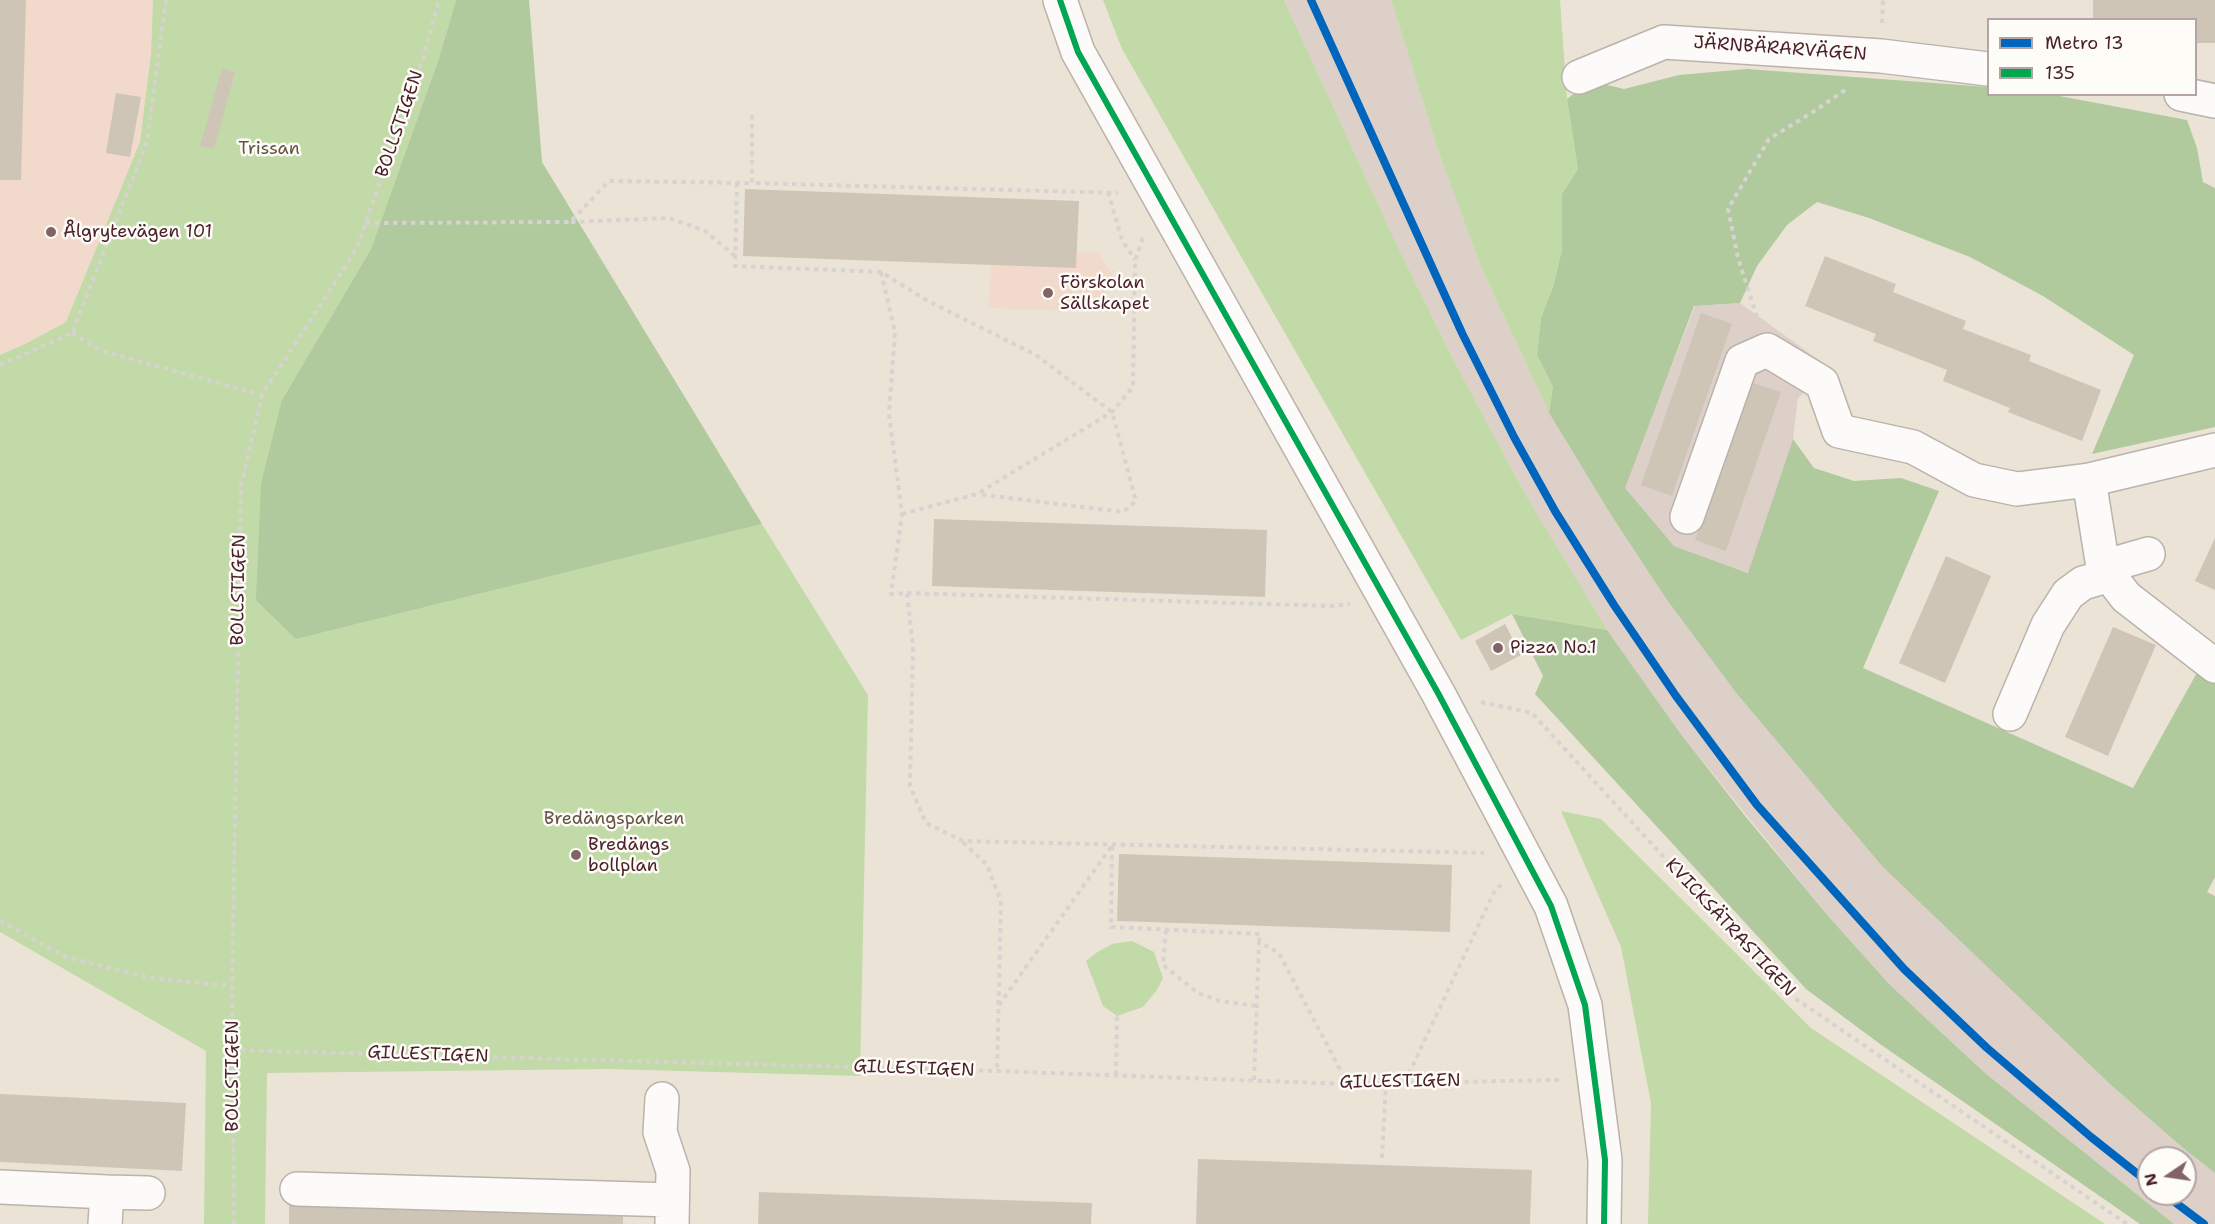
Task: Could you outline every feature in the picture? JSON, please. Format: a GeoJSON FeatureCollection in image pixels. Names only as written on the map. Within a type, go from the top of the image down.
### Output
{"type":"FeatureCollection","features":[{"type":"Feature","properties":{"kind":"street"},"geometry":{"type":"LineString","coordinates":[[1060,0],[1078,52],[1438,693],[1551,906],[1585,1005],[1605,1160],[1604,1224]]}},
{"type":"Feature","properties":{"kind":"street","name":"JÄRNBÄRARVÄGEN"},"geometry":{"type":"LineString","coordinates":[[1579,77],[1664,42],[1881,56],[1987,69]]}},
{"type":"Feature","properties":{"kind":"street"},"geometry":{"type":"LineString","coordinates":[[2191,96],[2215,101]]}},
{"type":"Feature","properties":{"kind":"street"},"geometry":{"type":"LineString","coordinates":[[1687,517],[1742,361],[1767,350],[1822,383],[1839,431],[1913,447],[1974,480],[2017,489],[2089,480],[2215,450]]}},
{"type":"Feature","properties":{"kind":"street"},"geometry":{"type":"LineString","coordinates":[[2089,480],[2107,571],[2126,597],[2215,666]]}},
{"type":"Feature","properties":{"kind":"street"},"geometry":{"type":"LineString","coordinates":[[2010,714],[2048,626],[2068,594],[2083,583],[2107,571],[2148,554]]}},
{"type":"Feature","properties":{"kind":"street"},"geometry":{"type":"LineString","coordinates":[[297,1189],[672,1212],[673,1171],[660,1132],[662,1099]]}},
{"type":"Feature","properties":{"kind":"street"},"geometry":{"type":"LineString","coordinates":[[0,1187],[148,1193]]}},
{"type":"Feature","properties":{"kind":"street"},"geometry":{"type":"LineString","coordinates":[[105,1224],[107,1192]]}},
{"type":"Feature","properties":{"kind":"path"},"geometry":{"type":"LineString","coordinates":[[0,365],[72,333],[147,142],[166,0]]}},
{"type":"Feature","properties":{"kind":"path","name":"BOLLSTIGEN"},"geometry":{"type":"LineString","coordinates":[[234,1224],[232,986],[241,485],[262,395],[357,248],[423,59],[439,0]]}},
{"type":"Feature","properties":{"kind":"path"},"geometry":{"type":"LineString","coordinates":[[1753,304],[1738,258],[1728,209],[1769,139],[1850,87]]}},
{"type":"Feature","properties":{"kind":"path"},"geometry":{"type":"LineString","coordinates":[[752,115],[752,183]]}},
{"type":"Feature","properties":{"kind":"path"},"geometry":{"type":"LineString","coordinates":[[570,222],[609,181],[1108,192],[1162,201],[1142,238],[1135,261],[1133,387],[1112,412],[977,494],[902,514]]}},
{"type":"Feature","properties":{"kind":"path"},"geometry":{"type":"LineString","coordinates":[[737,183],[735,266],[881,272],[928,301],[1036,355],[1112,412],[1136,501],[1123,512],[977,494]]}},
{"type":"Feature","properties":{"kind":"path"},"geometry":{"type":"LineString","coordinates":[[1108,192],[1122,240],[1135,261]]}},
{"type":"Feature","properties":{"kind":"path"},"geometry":{"type":"LineString","coordinates":[[366,223],[570,222],[669,218],[705,231],[735,256]]}},
{"type":"Feature","properties":{"kind":"path"},"geometry":{"type":"LineString","coordinates":[[881,272],[895,332],[889,414],[902,514],[891,594],[1332,606],[1386,600]]}},
{"type":"Feature","properties":{"kind":"path"},"geometry":{"type":"LineString","coordinates":[[72,333],[102,351],[262,395]]}},
{"type":"Feature","properties":{"kind":"path"},"geometry":{"type":"LineString","coordinates":[[907,593],[913,646],[910,786],[926,823],[963,841],[987,864],[1001,901],[997,1071]]}},
{"type":"Feature","properties":{"kind":"path","name":"KVICKSÄTRASTIGEN"},"geometry":{"type":"LineString","coordinates":[[1438,693],[1532,713],[1790,995],[2127,1224]]}},
{"type":"Feature","properties":{"kind":"path"},"geometry":{"type":"LineString","coordinates":[[963,841],[1494,853]]}},
{"type":"Feature","properties":{"kind":"path"},"geometry":{"type":"LineString","coordinates":[[1112,846],[1111,927],[1260,934],[1254,1080]]}},
{"type":"Feature","properties":{"kind":"path"},"geometry":{"type":"LineString","coordinates":[[999,1005],[1112,846]]}},
{"type":"Feature","properties":{"kind":"path"},"geometry":{"type":"LineString","coordinates":[[1405,1082],[1495,890],[1528,861]]}},
{"type":"Feature","properties":{"kind":"path"},"geometry":{"type":"LineString","coordinates":[[0,921],[66,957],[150,978],[232,986]]}},
{"type":"Feature","properties":{"kind":"path"},"geometry":{"type":"LineString","coordinates":[[1166,930],[1163,965],[1198,993],[1220,1001],[1257,1006]]}},
{"type":"Feature","properties":{"kind":"path"},"geometry":{"type":"LineString","coordinates":[[1259,942],[1279,953],[1347,1084]]}},
{"type":"Feature","properties":{"kind":"path"},"geometry":{"type":"LineString","coordinates":[[1116,1075],[1117,1016]]}},
{"type":"Feature","properties":{"kind":"path","name":"GILLESTIGEN"},"geometry":{"type":"LineString","coordinates":[[232,1050],[997,1071],[1347,1084],[1596,1079]]}},
{"type":"Feature","properties":{"kind":"path"},"geometry":{"type":"LineString","coordinates":[[1382,1158],[1386,1083]]}},
{"type":"Feature","properties":{"kind":"shaded area","name":"Ålgrytevägen 101"},"geometry":{"type":"Polygon","coordinates":[[[0,0],[153,0],[151,54],[140,142],[66,322],[0,355],[0,0]]]}},
{"type":"Feature","properties":{"kind":"shaded area"},"geometry":{"type":"Polygon","coordinates":[[[1284,0],[1391,0],[1439,153],[1481,267],[1549,413],[1613,518],[1667,600],[1737,694],[1808,778],[2032,1008],[2111,1085],[2181,1146],[2137,1146],[2137,1194],[1985,1073],[1889,984],[1829,917],[1680,733],[1607,630],[1524,492],[1449,351],[1396,243],[1284,0]]]}},
{"type":"Feature","properties":{"kind":"shaded area","name":"Förskolan Sällskapet"},"geometry":{"type":"Polygon","coordinates":[[[1077,252],[1098,253],[1115,278],[1095,312],[989,308],[991,265],[1076,268],[1077,252]]]}},
{"type":"Feature","properties":{"kind":"shaded area"},"geometry":{"type":"Polygon","coordinates":[[[1740,303],[1830,368],[1798,398],[1793,439],[1749,573],[1674,546],[1624,488],[1695,306],[1740,303]]]}},
{"type":"Feature","properties":{"kind":"shaded area"},"geometry":{"type":"Polygon","coordinates":[[[2197,1159],[2215,1173],[2215,1224],[2174,1224],[2151,1206],[2197,1206],[2197,1159]]]}},
{"type":"Feature","properties":{"kind":"green space","name":"Bredängsparken"},"geometry":{"type":"Polygon","coordinates":[[[153,0],[456,0],[439,58],[371,249],[282,400],[296,639],[762,524],[868,695],[860,1076],[609,1069],[267,1073],[265,1224],[204,1224],[206,1051],[0,932],[0,355],[66,322],[140,142],[151,54],[153,0]]]}},
{"type":"Feature","properties":{"kind":"green space"},"geometry":{"type":"Polygon","coordinates":[[[456,0],[529,0],[542,162],[762,524],[296,639],[256,600],[261,484],[282,400],[371,249],[439,58],[456,0]]]}},
{"type":"Feature","properties":{"kind":"green space"},"geometry":{"type":"Polygon","coordinates":[[[1103,0],[1284,0],[1396,243],[1449,351],[1524,492],[1607,630],[1512,614],[1461,640],[1122,49],[1103,0]]]}},
{"type":"Feature","properties":{"kind":"green space"},"geometry":{"type":"Polygon","coordinates":[[[1391,0],[1560,0],[1567,99],[1578,169],[1562,194],[1562,250],[1553,287],[1541,318],[1537,355],[1553,387],[1549,413],[1481,267],[1439,153],[1391,0]]]}},
{"type":"Feature","properties":{"kind":"green space"},"geometry":{"type":"Polygon","coordinates":[[[1747,69],[1987,87],[1987,96],[2059,96],[2187,120],[2197,148],[2203,182],[2215,188],[2215,427],[2092,454],[2134,355],[2043,296],[1970,257],[1869,218],[1817,202],[1787,225],[1757,266],[1740,303],[1694,306],[1625,488],[1674,546],[1748,573],[1793,439],[1814,468],[1854,481],[1901,478],[1939,491],[1863,668],[2133,788],[2199,669],[2215,681],[2215,877],[2207,892],[2215,896],[2215,1173],[2197,1159],[2197,1146],[2181,1146],[2111,1085],[1883,867],[1737,694],[1667,600],[1613,518],[1549,413],[1553,387],[1537,355],[1541,318],[1553,287],[1562,250],[1562,194],[1578,169],[1567,99],[1590,81],[1624,89],[1679,75],[1747,69]]]}},
{"type":"Feature","properties":{"kind":"green space"},"geometry":{"type":"Polygon","coordinates":[[[1512,614],[1607,630],[1680,733],[1746,817],[1829,917],[1889,984],[1985,1073],[2137,1194],[2137,1206],[2151,1206],[2174,1224],[2140,1224],[1880,1044],[1806,989],[1535,694],[1543,676],[1512,614]]]}},
{"type":"Feature","properties":{"kind":"green space"},"geometry":{"type":"Polygon","coordinates":[[[1561,811],[1601,819],[1811,1028],[2105,1224],[1648,1224],[1651,1103],[1621,947],[1561,811]]]}},
{"type":"Feature","properties":{"kind":"green space"},"geometry":{"type":"Polygon","coordinates":[[[1132,941],[1154,952],[1163,978],[1157,990],[1143,1007],[1117,1016],[1103,1006],[1086,961],[1112,944],[1132,941]]]}},
{"type":"Feature","properties":{"kind":"building"},"geometry":{"type":"Polygon","coordinates":[[[0,0],[26,0],[21,180],[0,180],[0,0]]]}},
{"type":"Feature","properties":{"kind":"building"},"geometry":{"type":"Polygon","coordinates":[[[2093,0],[2215,0],[2215,43],[2197,43],[2197,18],[2093,18],[2093,0]]]}},
{"type":"Feature","properties":{"kind":"building"},"geometry":{"type":"Polygon","coordinates":[[[222,68],[235,72],[214,149],[200,146],[222,68]]]}},
{"type":"Feature","properties":{"kind":"building"},"geometry":{"type":"Polygon","coordinates":[[[116,93],[141,97],[130,157],[106,153],[116,93]]]}},
{"type":"Feature","properties":{"kind":"building"},"geometry":{"type":"Polygon","coordinates":[[[745,189],[1079,201],[1076,268],[743,256],[745,189]]]}},
{"type":"Feature","properties":{"kind":"building"},"geometry":{"type":"Polygon","coordinates":[[[1825,256],[1896,284],[1893,292],[1966,321],[1963,329],[2031,355],[2029,361],[2101,390],[2082,441],[2008,412],[2010,408],[1943,381],[1947,370],[1873,341],[1876,334],[1805,306],[1825,256]]]}},
{"type":"Feature","properties":{"kind":"building"},"geometry":{"type":"Polygon","coordinates":[[[1701,313],[1732,324],[1672,496],[1641,485],[1701,313]]]}},
{"type":"Feature","properties":{"kind":"building"},"geometry":{"type":"Polygon","coordinates":[[[1750,382],[1781,392],[1726,551],[1695,540],[1750,382]]]}},
{"type":"Feature","properties":{"kind":"building"},"geometry":{"type":"Polygon","coordinates":[[[934,519],[1267,530],[1265,597],[932,586],[934,519]]]}},
{"type":"Feature","properties":{"kind":"building"},"geometry":{"type":"Polygon","coordinates":[[[2215,538],[2215,590],[2195,581],[2215,538]]]}},
{"type":"Feature","properties":{"kind":"building"},"geometry":{"type":"Polygon","coordinates":[[[1946,556],[1991,576],[1945,683],[1899,663],[1946,556]]]}},
{"type":"Feature","properties":{"kind":"building","name":"Pizza No.1"},"geometry":{"type":"Polygon","coordinates":[[[1505,624],[1521,655],[1491,671],[1475,641],[1505,624]]]}},
{"type":"Feature","properties":{"kind":"building"},"geometry":{"type":"Polygon","coordinates":[[[2113,627],[2156,645],[2108,756],[2065,737],[2113,627]]]}},
{"type":"Feature","properties":{"kind":"building"},"geometry":{"type":"Polygon","coordinates":[[[1119,854],[1452,865],[1450,932],[1117,921],[1119,854]]]}},
{"type":"Feature","properties":{"kind":"building"},"geometry":{"type":"Polygon","coordinates":[[[0,1094],[186,1103],[182,1171],[0,1162],[0,1094]]]}},
{"type":"Feature","properties":{"kind":"building"},"geometry":{"type":"Polygon","coordinates":[[[1198,1159],[1532,1170],[1530,1224],[1196,1224],[1198,1159]]]}},
{"type":"Feature","properties":{"kind":"building"},"geometry":{"type":"Polygon","coordinates":[[[759,1192],[1092,1203],[1091,1224],[758,1224],[759,1192]]]}},
{"type":"Feature","properties":{"kind":"building"},"geometry":{"type":"Polygon","coordinates":[[[289,1205],[623,1216],[623,1224],[289,1224],[289,1205]]]}},
{"type":"Feature","properties":{"kind":"metro line","name":"13"},"geometry":{"type":"LineString","coordinates":[[1311,0],[1462,333],[1514,437],[1555,511],[1614,605],[1676,696],[1757,805],[1904,969],[1987,1048],[2137,1173]]}},
{"type":"Feature","properties":{"kind":"metro line","name":"13"},"geometry":{"type":"LineString","coordinates":[[2180,1206],[2204,1224]]}},
{"type":"Feature","properties":{"kind":"transit line","name":"135"},"geometry":{"type":"LineString","coordinates":[[1060,0],[1078,52],[1438,693],[1551,906],[1585,1005],[1605,1160],[1604,1224]]}},
{"type":"Feature","properties":{"kind":"place","name":"Ålgrytevägen 101"},"geometry":{"type":"Point","coordinates":[51,232]}},
{"type":"Feature","properties":{"kind":"place","name":"Förskolan Sällskapet"},"geometry":{"type":"Point","coordinates":[1048,293]}},
{"type":"Feature","properties":{"kind":"place","name":"Pizza No.1"},"geometry":{"type":"Point","coordinates":[1498,648]}},
{"type":"Feature","properties":{"kind":"place","name":"Bredängs bollplan"},"geometry":{"type":"Point","coordinates":[576,855]}},
{"type":"Feature","properties":{"kind":"park label","name":"Trissan"},"geometry":{"type":"Point","coordinates":[269,149]}}]}
